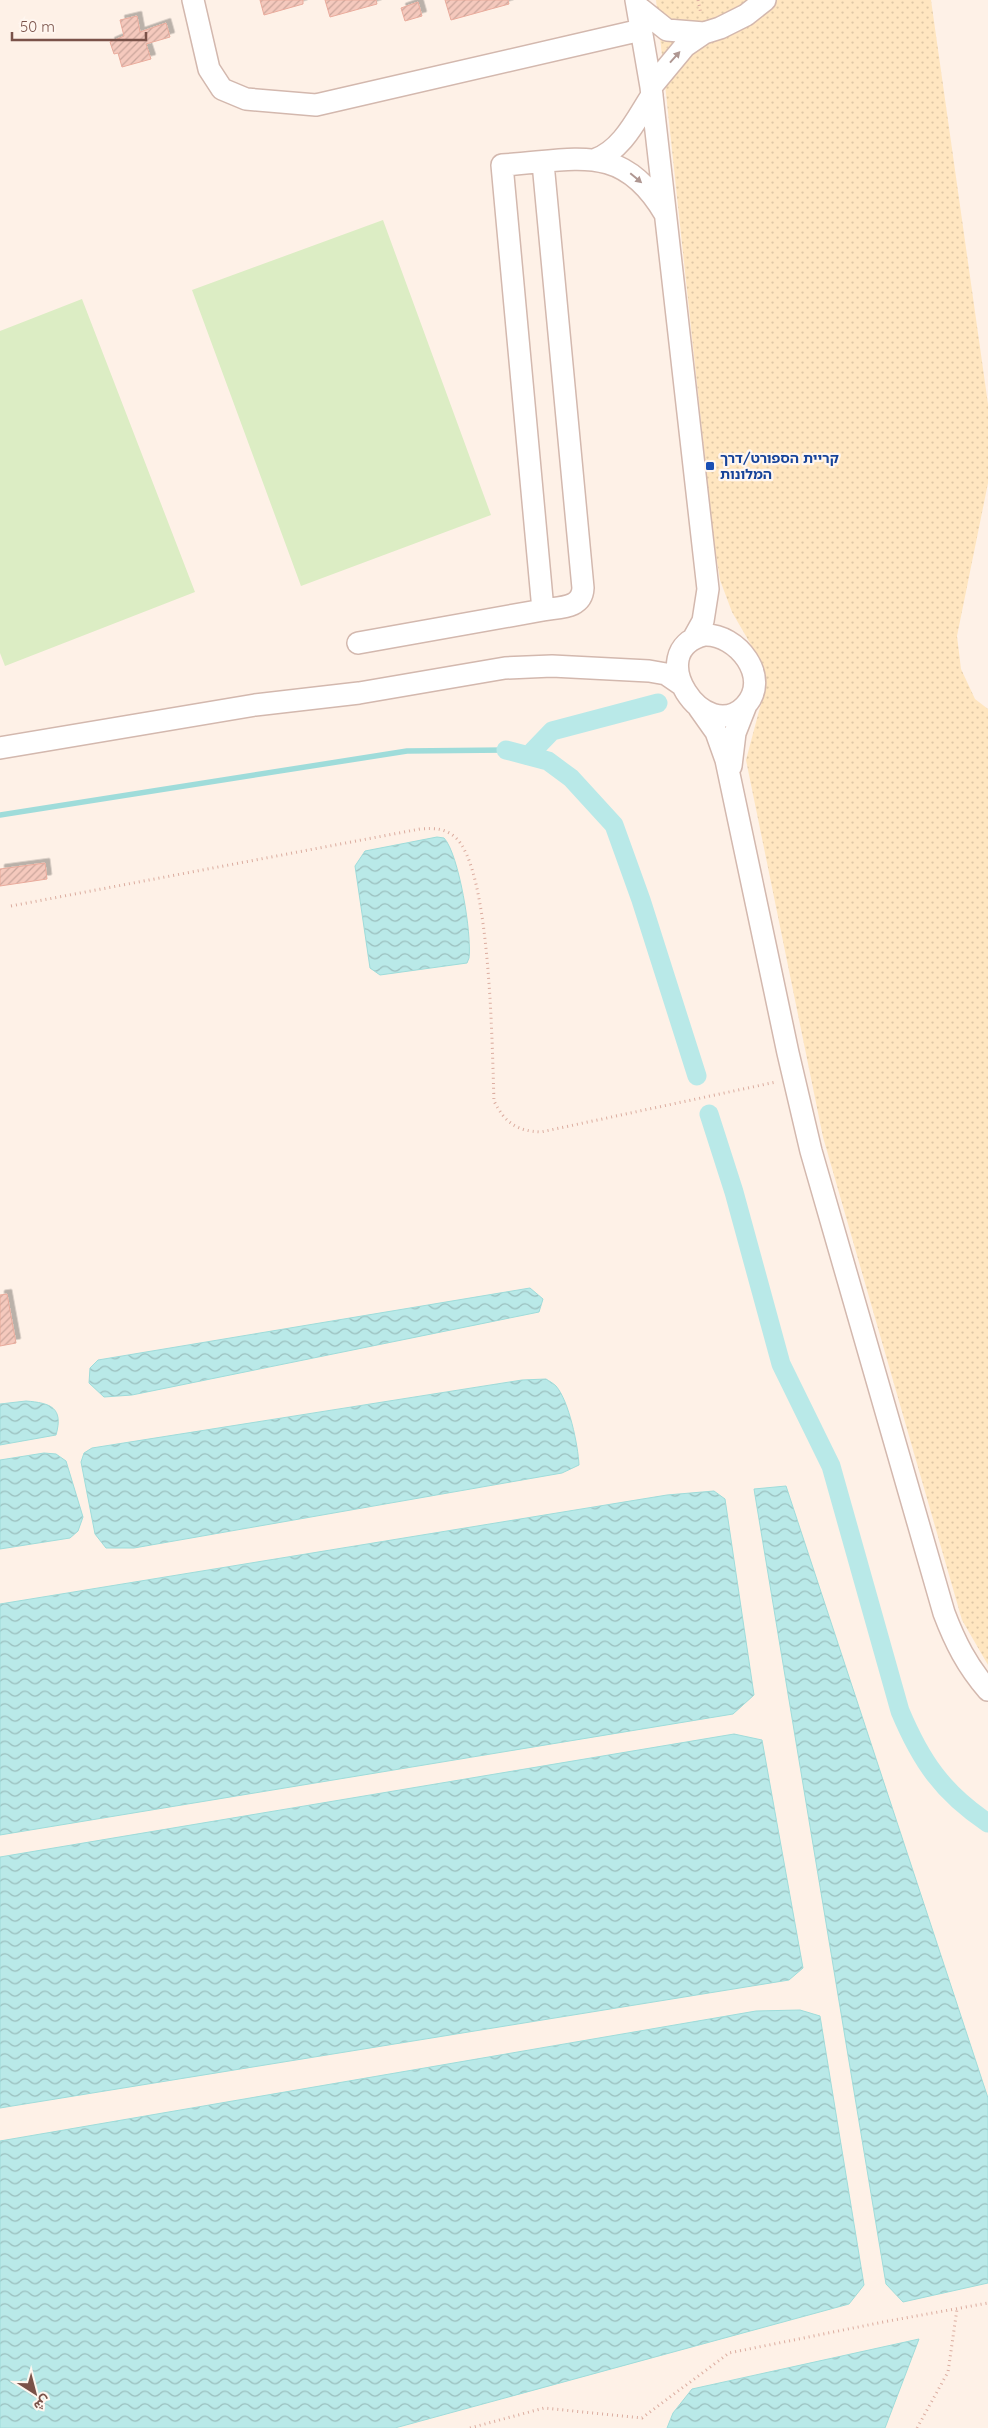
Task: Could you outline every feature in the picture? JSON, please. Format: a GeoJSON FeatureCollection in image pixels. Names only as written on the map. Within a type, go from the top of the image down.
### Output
{"type":"FeatureCollection","features":[{"type":"Feature","properties":{"kind":"street"},"geometry":{"type":"LineString","coordinates":[[193,0],[210,69],[222,89],[246,99],[316,104],[641,30]]}},
{"type":"Feature","properties":{"kind":"street"},"geometry":{"type":"LineString","coordinates":[[594,160],[611,152],[651,91],[685,46],[704,33],[720,28],[746,15],[765,0]]}},
{"type":"Feature","properties":{"kind":"street"},"geometry":{"type":"LineString","coordinates":[[636,3],[651,91],[708,589],[703,621],[679,658],[678,673],[687,696],[699,708],[718,737],[731,779],[793,1078],[820,1183],[944,1613],[959,1650],[969,1667],[988,1690]]}},
{"type":"Feature","properties":{"kind":"street"},"geometry":{"type":"LineString","coordinates":[[636,3],[667,30],[704,33]]}},
{"type":"Feature","properties":{"kind":"street"},"geometry":{"type":"LineString","coordinates":[[543,610],[502,165],[594,160],[612,163],[634,175],[656,198],[665,214]]}},
{"type":"Feature","properties":{"kind":"street"},"geometry":{"type":"LineString","coordinates":[[358,643],[543,610],[577,603],[582,597],[583,588],[544,163]]}},
{"type":"Feature","properties":{"kind":"street"},"geometry":{"type":"LineString","coordinates":[[708,589],[721,620],[749,662],[754,677],[752,692],[733,743],[731,779]]}},
{"type":"Feature","properties":{"kind":"street"},"geometry":{"type":"LineString","coordinates":[[693,639],[704,635],[718,636],[739,648]]}},
{"type":"Feature","properties":{"kind":"street"},"geometry":{"type":"LineString","coordinates":[[649,671],[667,667],[679,658]]}},
{"type":"Feature","properties":{"kind":"street"},"geometry":{"type":"LineString","coordinates":[[0,748],[255,705],[359,694],[505,668],[552,666],[649,671],[666,674],[682,685]]}},
{"type":"Feature","properties":{"kind":"street"},"geometry":{"type":"LineString","coordinates":[[699,708],[714,714],[728,715],[741,710],[746,705]]}},
{"type":"Feature","properties":{"kind":"path"},"geometry":{"type":"LineString","coordinates":[[11,906],[420,829],[441,828],[457,838],[472,864],[488,953],[494,1101],[501,1115],[514,1127],[525,1131],[541,1132],[793,1078]]}},
{"type":"Feature","properties":{"kind":"path"},"geometry":{"type":"LineString","coordinates":[[470,2428],[544,2408],[642,2418],[729,2353],[988,2304]]}},
{"type":"Feature","properties":{"kind":"path"},"geometry":{"type":"LineString","coordinates":[[917,2428],[948,2372],[957,2309]]}},
{"type":"Feature","properties":{"kind":"sand"},"geometry":{"type":"Polygon","coordinates":[[[656,0],[931,0],[988,404],[988,483],[957,636],[961,669],[975,699],[988,709],[988,1665],[962,1620],[823,1137],[746,760],[763,696],[764,675],[754,650],[732,612],[720,580],[714,543],[656,0]]]}},
{"type":"Feature","properties":{"kind":"green space"},"geometry":{"type":"Polygon","coordinates":[[[383,220],[491,515],[301,586],[192,290],[383,220]]]}},
{"type":"Feature","properties":{"kind":"green space"},"geometry":{"type":"Polygon","coordinates":[[[82,299],[195,592],[5,666],[0,653],[0,331],[82,299]]]}},
{"type":"Feature","properties":{"kind":"water"},"geometry":{"type":"Polygon","coordinates":[[[437,837],[444,838],[455,860],[466,914],[469,947],[467,963],[380,975],[370,968],[355,866],[365,851],[437,837]]]}},
{"type":"Feature","properties":{"kind":"water"},"geometry":{"type":"Polygon","coordinates":[[[530,1288],[543,1299],[539,1312],[132,1395],[104,1397],[89,1383],[90,1368],[98,1360],[530,1288]]]}},
{"type":"Feature","properties":{"kind":"water"},"geometry":{"type":"Polygon","coordinates":[[[546,1379],[556,1386],[561,1393],[569,1412],[577,1446],[579,1465],[562,1473],[134,1548],[106,1548],[95,1534],[81,1462],[84,1453],[92,1448],[522,1380],[546,1379]]]}},
{"type":"Feature","properties":{"kind":"water"},"geometry":{"type":"Polygon","coordinates":[[[26,1401],[42,1403],[53,1408],[58,1418],[56,1435],[0,1445],[0,1404],[26,1401]]]}},
{"type":"Feature","properties":{"kind":"water"},"geometry":{"type":"Polygon","coordinates":[[[44,1453],[56,1454],[66,1461],[83,1517],[78,1531],[70,1538],[0,1549],[0,1460],[44,1453]]]}},
{"type":"Feature","properties":{"kind":"water"},"geometry":{"type":"Polygon","coordinates":[[[786,1486],[988,2098],[988,2283],[903,2302],[886,2284],[754,1489],[786,1486]]]}},
{"type":"Feature","properties":{"kind":"water"},"geometry":{"type":"Polygon","coordinates":[[[714,1491],[725,1499],[754,1695],[733,1714],[0,1835],[0,1604],[667,1495],[714,1491]]]}},
{"type":"Feature","properties":{"kind":"water"},"geometry":{"type":"Polygon","coordinates":[[[734,1734],[762,1740],[803,1968],[789,1980],[0,2108],[0,1857],[734,1734]]]}},
{"type":"Feature","properties":{"kind":"water"},"geometry":{"type":"Polygon","coordinates":[[[800,2010],[820,2016],[864,2285],[849,2304],[395,2428],[0,2428],[0,2141],[756,2011],[800,2010]]]}},
{"type":"Feature","properties":{"kind":"water"},"geometry":{"type":"Polygon","coordinates":[[[919,2339],[885,2428],[667,2428],[673,2413],[692,2389],[919,2339]]]}},
{"type":"Feature","properties":{"kind":"building"},"geometry":{"type":"Polygon","coordinates":[[[260,0],[303,0],[303,4],[264,15],[260,0]]]}},
{"type":"Feature","properties":{"kind":"building"},"geometry":{"type":"Polygon","coordinates":[[[325,0],[376,0],[377,4],[330,17],[325,0]]]}},
{"type":"Feature","properties":{"kind":"building"},"geometry":{"type":"Polygon","coordinates":[[[445,0],[508,0],[509,4],[451,20],[445,0]]]}},
{"type":"Feature","properties":{"kind":"building"},"geometry":{"type":"Polygon","coordinates":[[[418,2],[422,16],[405,21],[401,8],[418,2]]]}},
{"type":"Feature","properties":{"kind":"building"},"geometry":{"type":"Polygon","coordinates":[[[137,16],[140,32],[166,23],[170,37],[146,44],[151,59],[122,67],[118,53],[114,54],[110,42],[124,36],[120,20],[137,16]]]}},
{"type":"Feature","properties":{"kind":"building"},"geometry":{"type":"Polygon","coordinates":[[[45,863],[47,879],[0,886],[0,869],[45,863]]]}},
{"type":"Feature","properties":{"kind":"building"},"geometry":{"type":"Polygon","coordinates":[[[7,1294],[16,1343],[0,1346],[0,1295],[7,1294]]]}},
{"type":"Feature","properties":{"kind":"waterway"},"geometry":{"type":"LineString","coordinates":[[528,756],[552,731],[658,703]]}},
{"type":"Feature","properties":{"kind":"waterway"},"geometry":{"type":"LineString","coordinates":[[0,815],[407,751],[506,750]]}},
{"type":"Feature","properties":{"kind":"waterway"},"geometry":{"type":"LineString","coordinates":[[506,750],[548,761],[571,778],[614,825],[641,900],[697,1076]]}},
{"type":"Feature","properties":{"kind":"waterway"},"geometry":{"type":"LineString","coordinates":[[709,1114],[734,1192],[781,1364],[831,1466],[900,1711],[916,1745],[945,1787],[988,1823]]}},
{"type":"Feature","properties":{"kind":"place","name":"קריית הספורט/דרך המלונות"},"geometry":{"type":"Point","coordinates":[710,466]}}]}
